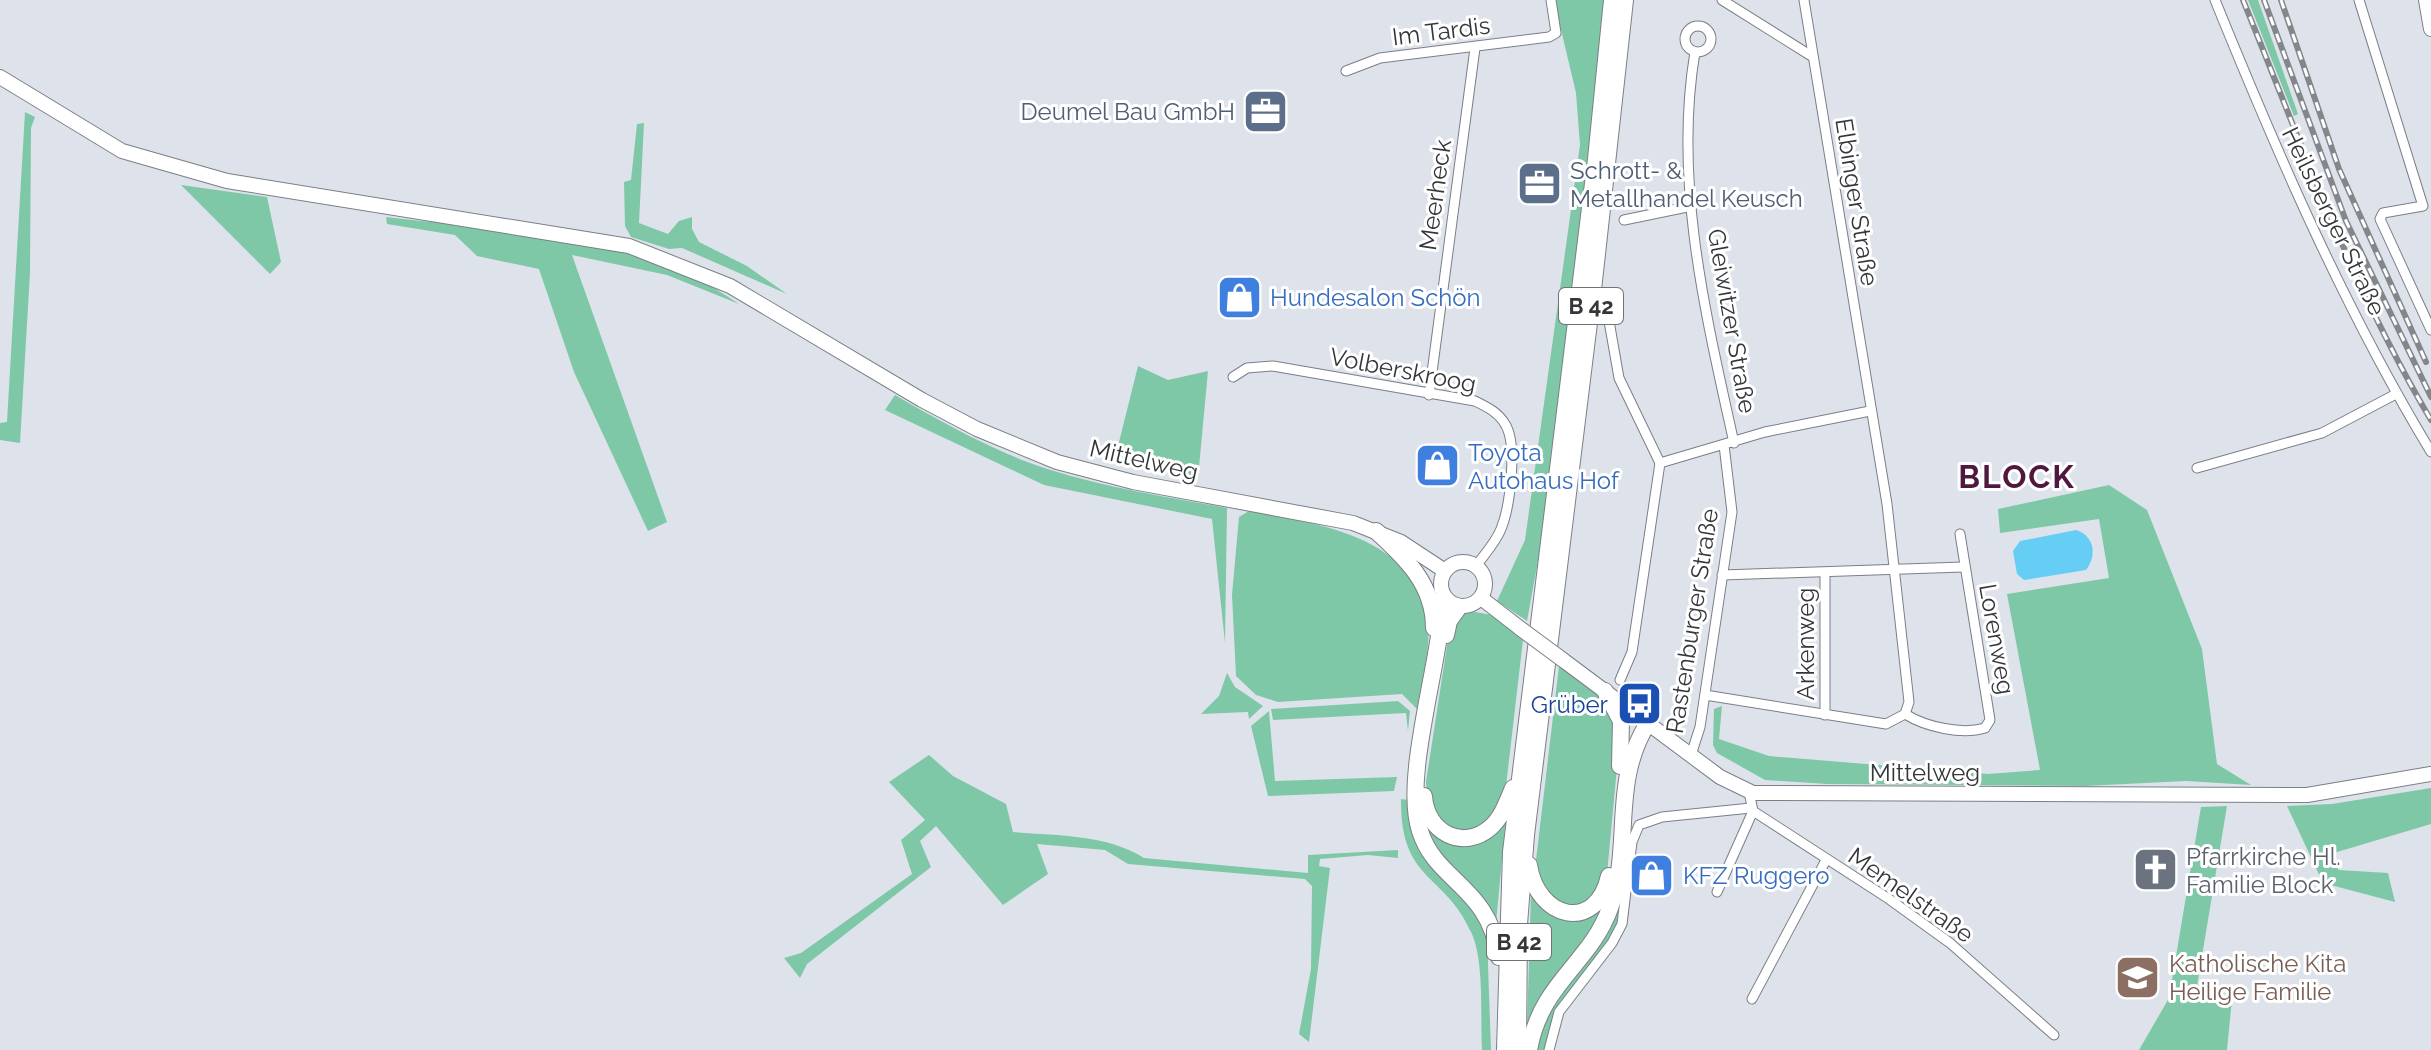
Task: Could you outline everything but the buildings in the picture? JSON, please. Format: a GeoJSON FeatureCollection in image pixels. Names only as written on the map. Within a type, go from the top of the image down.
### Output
{"type":"FeatureCollection","features":[{"type":"Feature","properties":{"kind":"highway","name":"B 42"},"geometry":{"type":"LineString","coordinates":[[1505,1050],[1504,996],[1511,852],[1577,317],[1612,0]]}},
{"type":"Feature","properties":{"kind":"highway","name":"B 42"},"geometry":{"type":"LineString","coordinates":[[1518,1050],[1519,924],[1526,835],[1603,213],[1625,0]]}},
{"type":"Feature","properties":{"kind":"highway"},"geometry":{"type":"LineString","coordinates":[[1376,531],[1410,564],[1424,584],[1433,613],[1435,661]]}},
{"type":"Feature","properties":{"kind":"highway"},"geometry":{"type":"LineString","coordinates":[[1443,596],[1418,774],[1417,822],[1431,853],[1469,891],[1487,916],[1497,945],[1504,996]]}},
{"type":"Feature","properties":{"kind":"highway"},"geometry":{"type":"LineString","coordinates":[[1459,607],[1447,627],[1425,766],[1424,804],[1430,820],[1442,833],[1455,838],[1484,833],[1500,816],[1520,768]]}},
{"type":"Feature","properties":{"kind":"highway"},"geometry":{"type":"LineString","coordinates":[[1526,835],[1534,885],[1546,904],[1571,914],[1596,903],[1609,879],[1622,736],[1619,717],[1605,691]]}},
{"type":"Feature","properties":{"kind":"highway"},"geometry":{"type":"LineString","coordinates":[[1622,736],[1642,719]]}},
{"type":"Feature","properties":{"kind":"highway"},"geometry":{"type":"LineString","coordinates":[[1529,1050],[1536,1019],[1548,996],[1597,934],[1611,907],[1629,762],[1642,719]]}},
{"type":"Feature","properties":{"kind":"main road"},"geometry":{"type":"LineString","coordinates":[[2426,0],[2431,29]]}},
{"type":"Feature","properties":{"kind":"main road","name":"Mittelweg"},"geometry":{"type":"LineString","coordinates":[[0,77],[122,151],[172,168],[227,181],[629,246],[730,286],[977,429],[1057,462],[1133,482],[1338,520],[1376,531],[1419,552],[1445,571]]}},
{"type":"Feature","properties":{"kind":"main road"},"geometry":{"type":"LineString","coordinates":[[1462,562],[1476,566],[1485,581],[1481,598],[1471,605],[1459,607],[1443,596],[1440,583],[1445,571],[1462,562]]}},
{"type":"Feature","properties":{"kind":"main road","name":"Mittelweg"},"geometry":{"type":"LineString","coordinates":[[1481,598],[1720,777],[1749,792],[2307,795],[2431,774]]}},
{"type":"Feature","properties":{"kind":"street","name":"Im Tardis"},"geometry":{"type":"LineString","coordinates":[[1346,71],[1380,58],[1549,37],[1556,33],[1551,0]]}},
{"type":"Feature","properties":{"kind":"street"},"geometry":{"type":"LineString","coordinates":[[1722,0],[1813,57]]}},
{"type":"Feature","properties":{"kind":"street","name":"Elbinger Straße"},"geometry":{"type":"LineString","coordinates":[[1804,0],[1894,570],[1909,702],[1905,714]]}},
{"type":"Feature","properties":{"kind":"street","name":"Heilsberger Straße"},"geometry":{"type":"LineString","coordinates":[[2215,0],[2289,181],[2396,394],[2431,452]]}},
{"type":"Feature","properties":{"kind":"street"},"geometry":{"type":"LineString","coordinates":[[2359,0],[2427,205],[2383,213],[2380,219],[2431,330]]}},
{"type":"Feature","properties":{"kind":"street","name":"Meerheck"},"geometry":{"type":"LineString","coordinates":[[1429,395],[1475,48]]}},
{"type":"Feature","properties":{"kind":"street","name":"Gleiwitzer Straße"},"geometry":{"type":"LineString","coordinates":[[1695,52],[1689,90],[1687,142],[1692,206],[1706,315],[1729,444]]}},
{"type":"Feature","properties":{"kind":"street","name":"Gleiwitzer Straße"},"geometry":{"type":"LineString","coordinates":[[1624,220],[1692,206]]}},
{"type":"Feature","properties":{"kind":"street"},"geometry":{"type":"LineString","coordinates":[[1606,304],[1619,378],[1660,463],[1632,652],[1620,680]]}},
{"type":"Feature","properties":{"kind":"street","name":"Volberskroog"},"geometry":{"type":"LineString","coordinates":[[1233,377],[1247,368],[1273,366],[1475,401],[1493,410],[1506,424],[1513,444],[1504,520],[1500,533],[1476,566]]}},
{"type":"Feature","properties":{"kind":"street"},"geometry":{"type":"LineString","coordinates":[[2197,468],[2322,433],[2396,394]]}},
{"type":"Feature","properties":{"kind":"street"},"geometry":{"type":"LineString","coordinates":[[1660,463],[1765,432],[1870,411]]}},
{"type":"Feature","properties":{"kind":"street","name":"Rastenburger Straße"},"geometry":{"type":"LineString","coordinates":[[1691,755],[1705,695],[1732,512],[1729,444]]}},
{"type":"Feature","properties":{"kind":"street","name":"Lorenweg"},"geometry":{"type":"LineString","coordinates":[[1905,714],[1915,720],[1974,732],[1985,728],[1990,720],[1960,534]]}},
{"type":"Feature","properties":{"kind":"street","name":"Lorenweg"},"geometry":{"type":"LineString","coordinates":[[1722,575],[1825,574],[1963,567]]}},
{"type":"Feature","properties":{"kind":"street","name":"Arkenweg"},"geometry":{"type":"LineString","coordinates":[[1825,574],[1825,715]]}},
{"type":"Feature","properties":{"kind":"street"},"geometry":{"type":"LineString","coordinates":[[1705,695],[1886,724],[1905,714]]}},
{"type":"Feature","properties":{"kind":"street"},"geometry":{"type":"LineString","coordinates":[[1717,892],[1752,810],[1749,792]]}},
{"type":"Feature","properties":{"kind":"street"},"geometry":{"type":"LineString","coordinates":[[1549,1050],[1559,1012],[1612,943],[1622,924],[1632,842],[1639,825],[1662,817],[1752,810]]}},
{"type":"Feature","properties":{"kind":"street","name":"Memelstraße"},"geometry":{"type":"LineString","coordinates":[[1752,810],[1950,943],[2054,1035]]}},
{"type":"Feature","properties":{"kind":"street"},"geometry":{"type":"LineString","coordinates":[[1752,999],[1826,860]]}},
{"type":"Feature","properties":{"kind":"green space"},"geometry":{"type":"Polygon","coordinates":[[[1554,0],[1606,0],[1545,522],[1527,621],[1497,601],[1525,540],[1580,145],[1576,93],[1554,0]]]}},
{"type":"Feature","properties":{"kind":"green space"},"geometry":{"type":"Polygon","coordinates":[[[2248,0],[2258,0],[2298,114],[2294,116],[2248,0]]]}},
{"type":"Feature","properties":{"kind":"green space"},"geometry":{"type":"Polygon","coordinates":[[[25,112],[35,117],[31,128],[30,273],[20,443],[0,440],[0,423],[7,422],[25,112]]]}},
{"type":"Feature","properties":{"kind":"green space"},"geometry":{"type":"Polygon","coordinates":[[[644,123],[639,223],[668,234],[679,221],[692,217],[692,229],[699,242],[747,266],[787,294],[682,248],[669,249],[631,237],[625,226],[624,182],[631,180],[637,124],[644,123]]]}},
{"type":"Feature","properties":{"kind":"green space"},"geometry":{"type":"Polygon","coordinates":[[[181,185],[267,197],[281,262],[270,274],[181,185]]]}},
{"type":"Feature","properties":{"kind":"green space"},"geometry":{"type":"Polygon","coordinates":[[[386,217],[523,232],[614,249],[700,281],[739,304],[667,275],[572,255],[667,522],[648,531],[574,372],[539,269],[477,256],[455,235],[387,224],[386,217]]]}},
{"type":"Feature","properties":{"kind":"green space"},"geometry":{"type":"Polygon","coordinates":[[[1138,366],[1168,380],[1208,371],[1198,478],[1115,458],[1138,366]]]}},
{"type":"Feature","properties":{"kind":"green space"},"geometry":{"type":"Polygon","coordinates":[[[895,395],[973,438],[1047,469],[1123,488],[1227,508],[1225,643],[1212,519],[1044,485],[885,410],[895,395]]]}},
{"type":"Feature","properties":{"kind":"green space"},"geometry":{"type":"Polygon","coordinates":[[[2109,485],[2147,510],[2202,649],[2217,764],[2251,785],[2186,781],[2085,786],[1827,784],[1765,780],[1717,753],[1713,745],[1714,709],[1722,706],[1719,739],[1769,756],[1988,774],[2040,770],[2007,594],[2109,578],[2099,519],[2000,533],[1998,509],[2109,485]]]}},
{"type":"Feature","properties":{"kind":"green space"},"geometry":{"type":"Polygon","coordinates":[[[1249,511],[1333,529],[1361,539],[1385,553],[1405,571],[1420,594],[1429,633],[1417,709],[1402,694],[1278,702],[1256,695],[1236,676],[1232,595],[1239,517],[1249,511]]]}},
{"type":"Feature","properties":{"kind":"green space"},"geometry":{"type":"Polygon","coordinates":[[[1475,612],[1492,615],[1523,640],[1506,786],[1493,817],[1469,833],[1444,827],[1427,794],[1426,782],[1448,639],[1462,614],[1475,612]]]}},
{"type":"Feature","properties":{"kind":"green space"},"geometry":{"type":"Polygon","coordinates":[[[1559,666],[1589,687],[1609,707],[1619,746],[1607,874],[1599,893],[1575,907],[1554,902],[1536,872],[1559,666]]]}},
{"type":"Feature","properties":{"kind":"green space"},"geometry":{"type":"Polygon","coordinates":[[[1227,673],[1235,687],[1263,706],[1249,719],[1248,712],[1201,714],[1219,696],[1227,673]]]}},
{"type":"Feature","properties":{"kind":"green space"},"geometry":{"type":"Polygon","coordinates":[[[1398,701],[1410,711],[1408,731],[1406,713],[1273,720],[1271,709],[1398,701]]]}},
{"type":"Feature","properties":{"kind":"green space"},"geometry":{"type":"Polygon","coordinates":[[[1269,711],[1275,781],[1397,777],[1394,791],[1268,796],[1251,726],[1269,711]]]}},
{"type":"Feature","properties":{"kind":"green space"},"geometry":{"type":"Polygon","coordinates":[[[929,755],[953,776],[1006,804],[1013,832],[1097,840],[1144,858],[1308,873],[1308,855],[1398,850],[1398,858],[1368,855],[1320,859],[1319,866],[1330,868],[1309,1042],[1299,1034],[1311,969],[1312,886],[1305,879],[1128,864],[1105,850],[1037,844],[1048,874],[1003,905],[936,826],[920,841],[931,867],[807,964],[800,978],[784,958],[801,953],[912,874],[901,840],[925,820],[889,782],[929,755]]]}},
{"type":"Feature","properties":{"kind":"green space"},"geometry":{"type":"Polygon","coordinates":[[[2431,788],[2431,824],[2327,855],[2339,870],[2388,873],[2395,902],[2323,883],[2287,806],[2332,804],[2431,788]]]}},
{"type":"Feature","properties":{"kind":"green space"},"geometry":{"type":"Polygon","coordinates":[[[1401,799],[1409,800],[1455,887],[1479,918],[1487,936],[1491,1050],[1482,1050],[1480,973],[1471,932],[1449,898],[1416,862],[1403,826],[1401,799]]]}},
{"type":"Feature","properties":{"kind":"green space"},"geometry":{"type":"Polygon","coordinates":[[[2227,806],[2196,992],[2232,999],[2227,1050],[2139,1050],[2169,998],[2201,807],[2227,806]]]}},
{"type":"Feature","properties":{"kind":"green space"},"geometry":{"type":"Polygon","coordinates":[[[1506,817],[1496,923],[1438,848],[1424,819],[1447,842],[1506,817]]]}},
{"type":"Feature","properties":{"kind":"green space"},"geometry":{"type":"Polygon","coordinates":[[[1627,822],[1634,841],[1628,918],[1616,942],[1561,1012],[1553,1050],[1535,1050],[1540,1025],[1598,940],[1627,822]]]}},
{"type":"Feature","properties":{"kind":"green space"},"geometry":{"type":"Polygon","coordinates":[[[1531,891],[1548,911],[1606,901],[1602,915],[1527,1029],[1531,891]]]}},
{"type":"Feature","properties":{"kind":"water"},"geometry":{"type":"Polygon","coordinates":[[[2076,530],[2087,537],[2092,547],[2092,559],[2086,570],[2024,580],[2017,574],[2013,551],[2020,541],[2076,530]]]}},
{"type":"Feature","properties":{"kind":"railway"},"geometry":{"type":"LineString","coordinates":[[2243,0],[2352,267],[2376,319],[2431,420]]}},
{"type":"Feature","properties":{"kind":"railway"},"geometry":{"type":"LineString","coordinates":[[2264,0],[2346,221],[2431,397]]}},
{"type":"Feature","properties":{"kind":"railway"},"geometry":{"type":"LineString","coordinates":[[2281,0],[2339,169],[2426,362]]}},
{"type":"Feature","properties":{"kind":"place","name":"Deumel Bau GmbH"},"geometry":{"type":"Point","coordinates":[1266,111]}},
{"type":"Feature","properties":{"kind":"place","name":"Schrott- & Metallhandel Keusch"},"geometry":{"type":"Point","coordinates":[1539,184]}},
{"type":"Feature","properties":{"kind":"place","name":"Hundesalon Schön"},"geometry":{"type":"Point","coordinates":[1239,297]}},
{"type":"Feature","properties":{"kind":"place","name":"Toyota Autohaus Hof"},"geometry":{"type":"Point","coordinates":[1437,466]}},
{"type":"Feature","properties":{"kind":"place","name":"Grüber"},"geometry":{"type":"Point","coordinates":[1639,704]}},
{"type":"Feature","properties":{"kind":"place","name":"Pfarrkirche Hl. Familie Block"},"geometry":{"type":"Point","coordinates":[2155,870]}},
{"type":"Feature","properties":{"kind":"place","name":"KFZ Ruggero"},"geometry":{"type":"Point","coordinates":[1652,875]}},
{"type":"Feature","properties":{"kind":"place","name":"Katholische Kita Heilige Familie"},"geometry":{"type":"Point","coordinates":[2138,977]}},
{"type":"Feature","properties":{"kind":"district","name":"BLOCK"},"geometry":{"type":"Point","coordinates":[2017,476]}}]}
